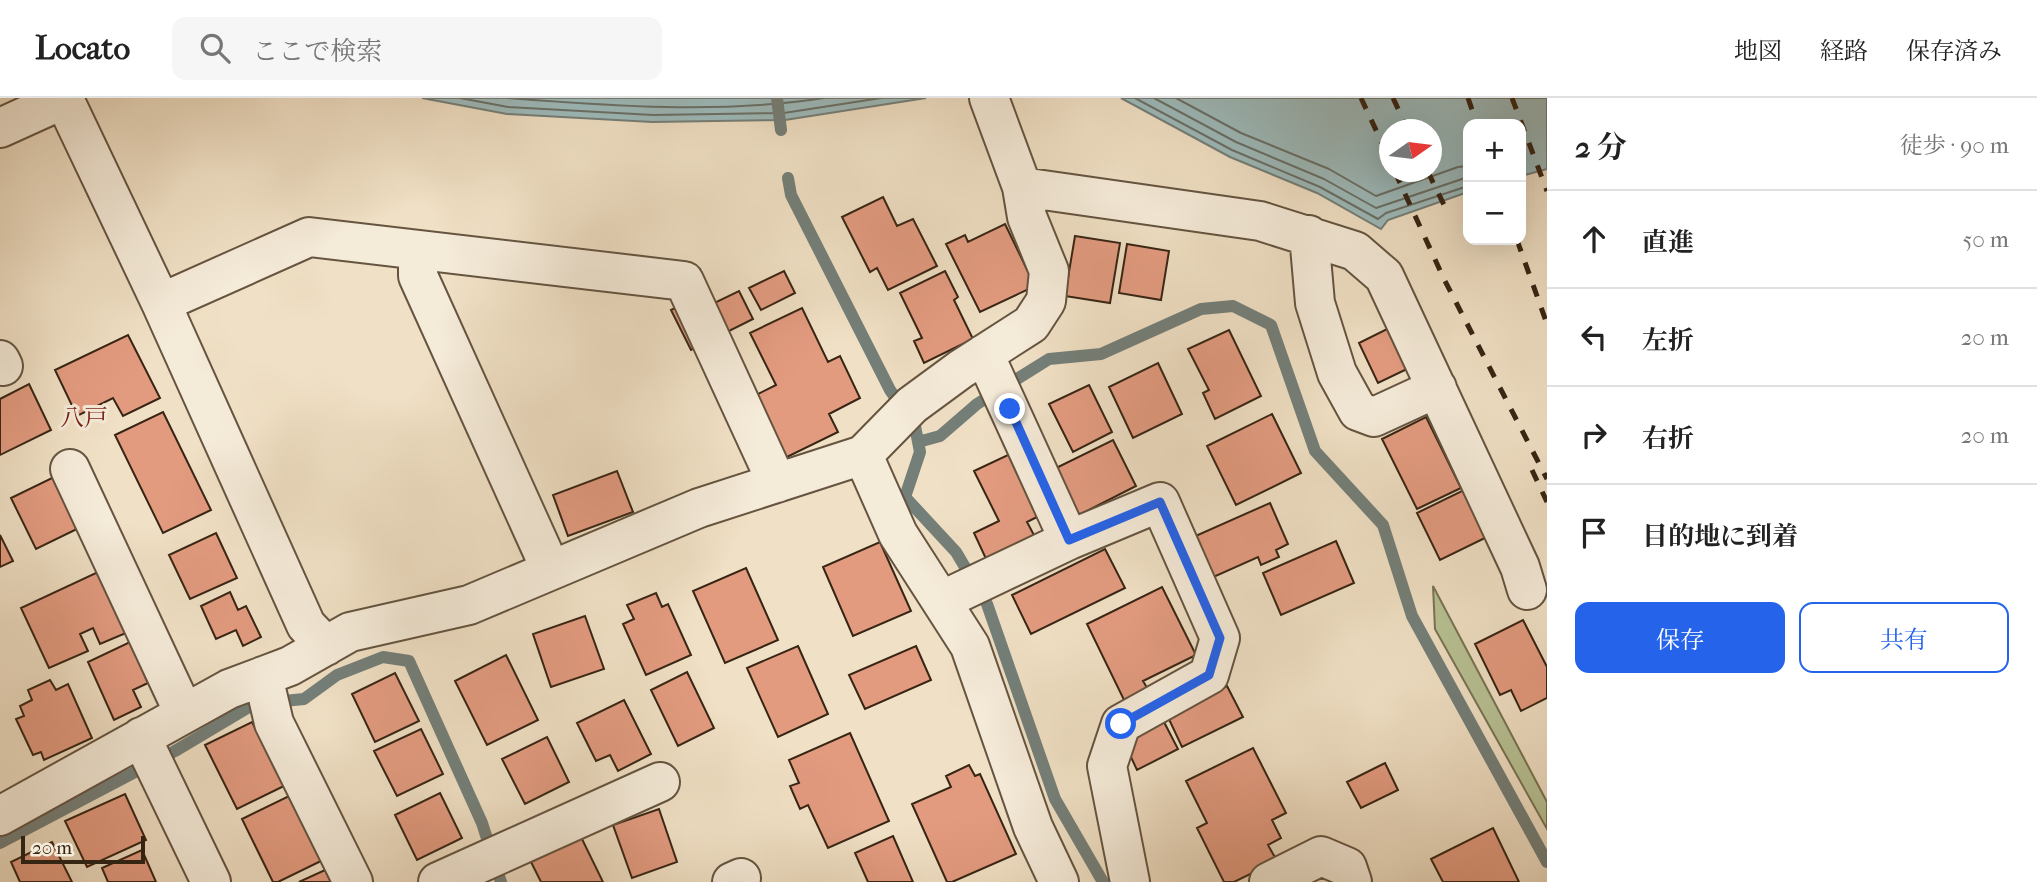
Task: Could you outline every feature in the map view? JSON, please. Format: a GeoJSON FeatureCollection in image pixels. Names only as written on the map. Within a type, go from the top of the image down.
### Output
{"type":"FeatureCollection","features":[{"type":"Feature","properties":{"kind":"street"},"geometry":{"type":"LineString","coordinates":[[0,128],[64,99],[161,303],[306,625],[326,646]]}},
{"type":"Feature","properties":{"kind":"street"},"geometry":{"type":"LineString","coordinates":[[268,696],[290,666],[350,632],[469,604],[699,508],[863,455],[902,414],[997,380],[1046,301],[1049,271],[1027,217],[1022,187],[992,104]]}},
{"type":"Feature","properties":{"kind":"street"},"geometry":{"type":"LineString","coordinates":[[1022,187],[1260,221],[1354,251],[1384,276],[1520,567],[1527,590]]}},
{"type":"Feature","properties":{"kind":"street"},"geometry":{"type":"LineString","coordinates":[[1309,235],[1315,303],[1337,373],[1358,411],[1374,417],[1437,388]]}},
{"type":"Feature","properties":{"kind":"street"},"geometry":{"type":"LineString","coordinates":[[161,303],[309,237],[684,281],[777,483]]}},
{"type":"Feature","properties":{"kind":"street"},"geometry":{"type":"LineString","coordinates":[[418,250],[418,276],[551,570]]}},
{"type":"Feature","properties":{"kind":"street"},"geometry":{"type":"LineString","coordinates":[[997,380],[1069,540]]}},
{"type":"Feature","properties":{"kind":"street"},"geometry":{"type":"LineString","coordinates":[[863,455],[898,534],[963,590],[970,646],[1033,827],[1059,882]]}},
{"type":"Feature","properties":{"kind":"street"},"geometry":{"type":"LineString","coordinates":[[70,469],[184,713]]}},
{"type":"Feature","properties":{"kind":"street"},"geometry":{"type":"LineString","coordinates":[[963,590],[1069,540],[1160,502],[1220,638],[1209,675],[1121,724],[1107,766],[1130,882]]}},
{"type":"Feature","properties":{"kind":"street"},"geometry":{"type":"LineString","coordinates":[[4,803],[150,754],[184,713],[229,689],[268,696]]}},
{"type":"Feature","properties":{"kind":"street"},"geometry":{"type":"LineString","coordinates":[[268,696],[353,882]]}},
{"type":"Feature","properties":{"kind":"street"},"geometry":{"type":"LineString","coordinates":[[150,754],[211,882]]}},
{"type":"Feature","properties":{"kind":"street"},"geometry":{"type":"LineString","coordinates":[[438,882],[660,782]]}},
{"type":"Feature","properties":{"kind":"street"},"geometry":{"type":"LineString","coordinates":[[1269,882],[1321,856],[1347,867],[1352,882]]}},
{"type":"Feature","properties":{"kind":"green space"},"geometry":{"type":"Polygon","coordinates":[[[1433,586],[1547,802],[1547,829],[1435,629],[1433,586]]]}},
{"type":"Feature","properties":{"kind":"water"},"geometry":{"type":"Polygon","coordinates":[[[422,98],[926,98],[785,120],[652,122],[507,114],[422,98]]]}},
{"type":"Feature","properties":{"kind":"water"},"geometry":{"type":"Polygon","coordinates":[[[1121,98],[1547,98],[1547,169],[1526,175],[1526,119],[1463,119],[1463,194],[1388,220],[1381,229],[1317,193],[1230,157],[1121,98]]]}},
{"type":"Feature","properties":{"kind":"building"},"geometry":{"type":"Polygon","coordinates":[[[883,197],[897,226],[913,219],[937,266],[888,290],[877,268],[870,272],[842,217],[883,197]]]}},
{"type":"Feature","properties":{"kind":"building"},"geometry":{"type":"Polygon","coordinates":[[[1005,224],[1035,286],[980,312],[946,244],[965,235],[968,242],[1005,224]]]}},
{"type":"Feature","properties":{"kind":"building"},"geometry":{"type":"Polygon","coordinates":[[[1075,236],[1120,243],[1110,303],[1065,296],[1075,236]]]}},
{"type":"Feature","properties":{"kind":"building"},"geometry":{"type":"Polygon","coordinates":[[[1127,244],[1169,251],[1161,300],[1119,293],[1127,244]]]}},
{"type":"Feature","properties":{"kind":"building"},"geometry":{"type":"Polygon","coordinates":[[[784,271],[795,293],[761,310],[749,288],[784,271]]]}},
{"type":"Feature","properties":{"kind":"building"},"geometry":{"type":"Polygon","coordinates":[[[945,271],[958,297],[954,300],[973,339],[924,363],[914,341],[922,338],[900,293],[945,271]]]}},
{"type":"Feature","properties":{"kind":"building"},"geometry":{"type":"Polygon","coordinates":[[[739,291],[753,319],[691,350],[671,310],[694,299],[700,310],[739,291]]]}},
{"type":"Feature","properties":{"kind":"building"},"geometry":{"type":"Polygon","coordinates":[[[802,308],[828,362],[840,356],[860,398],[829,414],[838,432],[785,458],[754,396],[776,385],[750,333],[802,308]]]}},
{"type":"Feature","properties":{"kind":"building"},"geometry":{"type":"Polygon","coordinates":[[[1387,329],[1407,369],[1378,383],[1359,343],[1387,329]]]}},
{"type":"Feature","properties":{"kind":"building"},"geometry":{"type":"Polygon","coordinates":[[[1229,330],[1261,396],[1215,419],[1203,393],[1209,390],[1188,349],[1229,330]]]}},
{"type":"Feature","properties":{"kind":"building"},"geometry":{"type":"Polygon","coordinates":[[[128,335],[160,398],[123,416],[113,398],[77,416],[55,370],[128,335]]]}},
{"type":"Feature","properties":{"kind":"building"},"geometry":{"type":"Polygon","coordinates":[[[1158,363],[1182,414],[1133,438],[1109,387],[1158,363]]]}},
{"type":"Feature","properties":{"kind":"building"},"geometry":{"type":"Polygon","coordinates":[[[29,384],[51,430],[0,455],[0,399],[29,384]]]}},
{"type":"Feature","properties":{"kind":"building"},"geometry":{"type":"Polygon","coordinates":[[[1089,385],[1112,432],[1073,452],[1049,404],[1089,385]]]}},
{"type":"Feature","properties":{"kind":"building"},"geometry":{"type":"Polygon","coordinates":[[[163,412],[211,510],[163,533],[115,435],[163,412]]]}},
{"type":"Feature","properties":{"kind":"building"},"geometry":{"type":"Polygon","coordinates":[[[1272,414],[1301,473],[1236,505],[1207,446],[1272,414]]]}},
{"type":"Feature","properties":{"kind":"building"},"geometry":{"type":"Polygon","coordinates":[[[1426,417],[1461,488],[1417,509],[1382,439],[1426,417]]]}},
{"type":"Feature","properties":{"kind":"building"},"geometry":{"type":"Polygon","coordinates":[[[1113,440],[1136,486],[1075,517],[1052,470],[1113,440]]]}},
{"type":"Feature","properties":{"kind":"building"},"geometry":{"type":"Polygon","coordinates":[[[1010,454],[1039,516],[1027,522],[1035,537],[987,561],[974,533],[999,521],[974,471],[1010,454]]]}},
{"type":"Feature","properties":{"kind":"building"},"geometry":{"type":"Polygon","coordinates":[[[617,471],[633,512],[568,536],[553,495],[617,471]]]}},
{"type":"Feature","properties":{"kind":"building"},"geometry":{"type":"Polygon","coordinates":[[[54,477],[79,528],[36,549],[11,498],[54,477]]]}},
{"type":"Feature","properties":{"kind":"building"},"geometry":{"type":"Polygon","coordinates":[[[1466,489],[1489,536],[1440,560],[1417,513],[1466,489]]]}},
{"type":"Feature","properties":{"kind":"building"},"geometry":{"type":"Polygon","coordinates":[[[1270,503],[1288,544],[1276,550],[1279,557],[1261,565],[1258,557],[1209,579],[1191,538],[1270,503]]]}},
{"type":"Feature","properties":{"kind":"building"},"geometry":{"type":"Polygon","coordinates":[[[216,533],[237,578],[190,599],[169,555],[216,533]]]}},
{"type":"Feature","properties":{"kind":"building"},"geometry":{"type":"Polygon","coordinates":[[[0,535],[13,561],[0,567],[0,535]]]}},
{"type":"Feature","properties":{"kind":"building"},"geometry":{"type":"Polygon","coordinates":[[[1336,541],[1354,583],[1281,615],[1263,573],[1336,541]]]}},
{"type":"Feature","properties":{"kind":"building"},"geometry":{"type":"Polygon","coordinates":[[[880,542],[911,611],[853,636],[823,567],[880,542]]]}},
{"type":"Feature","properties":{"kind":"building"},"geometry":{"type":"Polygon","coordinates":[[[1105,549],[1125,588],[1031,634],[1012,595],[1105,549]]]}},
{"type":"Feature","properties":{"kind":"building"},"geometry":{"type":"Polygon","coordinates":[[[746,568],[778,640],[725,663],[693,591],[746,568]]]}},
{"type":"Feature","properties":{"kind":"building"},"geometry":{"type":"Polygon","coordinates":[[[98,572],[126,633],[100,644],[93,628],[80,634],[88,651],[49,668],[21,608],[98,572]]]}},
{"type":"Feature","properties":{"kind":"building"},"geometry":{"type":"Polygon","coordinates":[[[1162,587],[1196,655],[1143,681],[1149,691],[1125,702],[1087,624],[1162,587]]]}},
{"type":"Feature","properties":{"kind":"building"},"geometry":{"type":"Polygon","coordinates":[[[230,592],[238,610],[246,606],[261,637],[243,646],[236,630],[216,639],[201,606],[230,592]]]}},
{"type":"Feature","properties":{"kind":"building"},"geometry":{"type":"Polygon","coordinates":[[[656,593],[662,607],[668,604],[691,655],[646,675],[623,624],[634,619],[627,605],[656,593]]]}},
{"type":"Feature","properties":{"kind":"building"},"geometry":{"type":"Polygon","coordinates":[[[585,616],[604,669],[551,687],[533,634],[585,616]]]}},
{"type":"Feature","properties":{"kind":"building"},"geometry":{"type":"Polygon","coordinates":[[[1523,620],[1547,667],[1547,698],[1521,711],[1511,690],[1500,695],[1475,644],[1523,620]]]}},
{"type":"Feature","properties":{"kind":"building"},"geometry":{"type":"Polygon","coordinates":[[[130,642],[148,683],[133,690],[141,707],[114,720],[88,662],[130,642]]]}},
{"type":"Feature","properties":{"kind":"building"},"geometry":{"type":"Polygon","coordinates":[[[798,646],[828,714],[778,737],[747,668],[798,646]]]}},
{"type":"Feature","properties":{"kind":"building"},"geometry":{"type":"Polygon","coordinates":[[[916,646],[931,680],[865,709],[849,675],[916,646]]]}},
{"type":"Feature","properties":{"kind":"building"},"geometry":{"type":"Polygon","coordinates":[[[506,655],[538,720],[487,745],[455,681],[506,655]]]}},
{"type":"Feature","properties":{"kind":"building"},"geometry":{"type":"Polygon","coordinates":[[[687,672],[714,728],[678,746],[651,690],[687,672]]]}},
{"type":"Feature","properties":{"kind":"building"},"geometry":{"type":"Polygon","coordinates":[[[395,673],[419,721],[375,742],[352,694],[395,673]]]}},
{"type":"Feature","properties":{"kind":"building"},"geometry":{"type":"Polygon","coordinates":[[[50,680],[56,690],[68,684],[92,738],[44,760],[41,752],[33,755],[16,719],[24,716],[20,706],[32,700],[28,690],[50,680]]]}},
{"type":"Feature","properties":{"kind":"building"},"geometry":{"type":"Polygon","coordinates":[[[1227,686],[1243,717],[1182,747],[1167,715],[1227,686]]]}},
{"type":"Feature","properties":{"kind":"building"},"geometry":{"type":"Polygon","coordinates":[[[624,700],[651,754],[618,771],[610,755],[596,761],[577,723],[624,700]]]}},
{"type":"Feature","properties":{"kind":"building"},"geometry":{"type":"Polygon","coordinates":[[[252,722],[284,786],[237,809],[205,745],[252,722]]]}},
{"type":"Feature","properties":{"kind":"building"},"geometry":{"type":"Polygon","coordinates":[[[1164,722],[1178,749],[1137,770],[1124,742],[1164,722]]]}},
{"type":"Feature","properties":{"kind":"building"},"geometry":{"type":"Polygon","coordinates":[[[421,729],[443,774],[397,796],[374,751],[421,729]]]}},
{"type":"Feature","properties":{"kind":"building"},"geometry":{"type":"Polygon","coordinates":[[[850,733],[889,821],[828,848],[808,805],[800,809],[790,786],[799,783],[789,760],[850,733]]]}},
{"type":"Feature","properties":{"kind":"building"},"geometry":{"type":"Polygon","coordinates":[[[547,737],[569,782],[525,804],[502,759],[547,737]]]}},
{"type":"Feature","properties":{"kind":"building"},"geometry":{"type":"Polygon","coordinates":[[[1253,748],[1286,813],[1272,820],[1281,838],[1268,845],[1277,861],[1234,882],[1224,882],[1197,828],[1207,823],[1186,781],[1253,748]]]}},
{"type":"Feature","properties":{"kind":"building"},"geometry":{"type":"Polygon","coordinates":[[[1385,763],[1398,790],[1361,808],[1347,782],[1385,763]]]}},
{"type":"Feature","properties":{"kind":"building"},"geometry":{"type":"Polygon","coordinates":[[[969,765],[975,776],[980,774],[1016,854],[947,882],[912,804],[951,787],[946,776],[969,765]]]}},
{"type":"Feature","properties":{"kind":"building"},"geometry":{"type":"Polygon","coordinates":[[[440,793],[462,838],[417,860],[395,815],[440,793]]]}},
{"type":"Feature","properties":{"kind":"building"},"geometry":{"type":"Polygon","coordinates":[[[125,794],[146,840],[87,867],[65,821],[125,794]]]}},
{"type":"Feature","properties":{"kind":"building"},"geometry":{"type":"Polygon","coordinates":[[[289,796],[321,861],[273,882],[242,819],[289,796]]]}},
{"type":"Feature","properties":{"kind":"building"},"geometry":{"type":"Polygon","coordinates":[[[659,809],[677,862],[632,878],[613,825],[659,809]]]}},
{"type":"Feature","properties":{"kind":"building"},"geometry":{"type":"Polygon","coordinates":[[[1493,828],[1519,882],[1443,882],[1431,859],[1493,828]]]}},
{"type":"Feature","properties":{"kind":"building"},"geometry":{"type":"Polygon","coordinates":[[[893,836],[913,882],[868,882],[855,853],[893,836]]]}},
{"type":"Feature","properties":{"kind":"building"},"geometry":{"type":"Polygon","coordinates":[[[581,837],[603,882],[541,882],[531,862],[581,837]]]}},
{"type":"Feature","properties":{"kind":"building"},"geometry":{"type":"Polygon","coordinates":[[[52,842],[72,882],[20,882],[11,862],[52,842]]]}},
{"type":"Feature","properties":{"kind":"building"},"geometry":{"type":"Polygon","coordinates":[[[142,850],[156,882],[108,882],[102,868],[142,850]]]}},
{"type":"Feature","properties":{"kind":"building"},"geometry":{"type":"Polygon","coordinates":[[[325,870],[331,882],[299,882],[325,870]]]}},
{"type":"Feature","properties":{"kind":"waterway"},"geometry":{"type":"LineString","coordinates":[[777,98],[781,130]]}},
{"type":"Feature","properties":{"kind":"waterway"},"geometry":{"type":"LineString","coordinates":[[788,178],[791,195],[890,390],[915,426],[920,452],[905,497],[956,552],[987,604],[1055,799],[1103,882]]}},
{"type":"Feature","properties":{"kind":"waterway"},"geometry":{"type":"LineString","coordinates":[[918,442],[940,436],[977,404],[1049,359],[1101,354],[1201,309],[1233,306],[1271,325],[1315,451],[1383,525],[1412,616],[1547,862]]}},
{"type":"Feature","properties":{"kind":"waterway"},"geometry":{"type":"LineString","coordinates":[[0,843],[175,751],[254,704],[304,699],[337,675],[383,657],[409,661],[482,823],[501,882]]}},
{"type":"Feature","properties":{"kind":"railway"},"geometry":{"type":"LineString","coordinates":[[1361,98],[1379,136]]}},
{"type":"Feature","properties":{"kind":"railway"},"geometry":{"type":"LineString","coordinates":[[1393,98],[1403,119]]}},
{"type":"Feature","properties":{"kind":"railway"},"geometry":{"type":"LineString","coordinates":[[1468,98],[1475,119]]}},
{"type":"Feature","properties":{"kind":"railway"},"geometry":{"type":"LineString","coordinates":[[1512,98],[1547,191]]}},
{"type":"Feature","properties":{"kind":"railway"},"geometry":{"type":"LineString","coordinates":[[1400,182],[1444,279],[1547,479]]}},
{"type":"Feature","properties":{"kind":"railway"},"geometry":{"type":"LineString","coordinates":[[1433,182],[1446,209]]}},
{"type":"Feature","properties":{"kind":"railway"},"geometry":{"type":"LineString","coordinates":[[1519,245],[1547,324]]}},
{"type":"Feature","properties":{"kind":"railway"},"geometry":{"type":"LineString","coordinates":[[1532,470],[1547,502]]}},
{"type":"Feature","properties":{"kind":"district","name":"八戸"},"geometry":{"type":"Point","coordinates":[84,418]}},
{"type":"Feature","properties":{"kind":"route"},"geometry":{"type":"LineString","coordinates":[[1010,409],[1069,540],[1160,502],[1220,638],[1209,675],[1121,724]]}}]}
